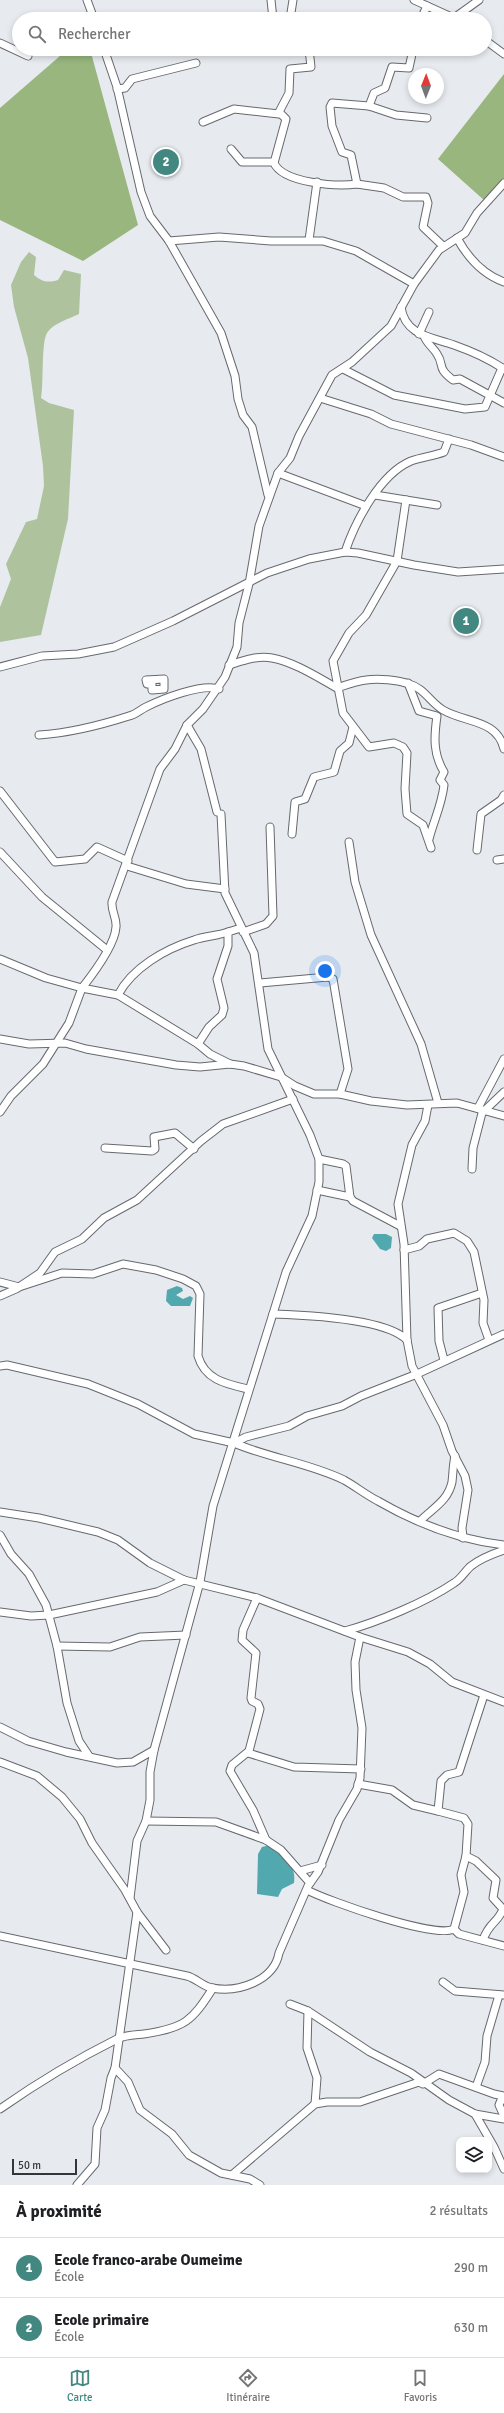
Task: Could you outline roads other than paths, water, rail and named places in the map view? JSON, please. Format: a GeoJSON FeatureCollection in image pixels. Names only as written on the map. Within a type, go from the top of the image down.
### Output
{"type":"FeatureCollection","features":[{"type":"Feature","properties":{"kind":"street"},"geometry":{"type":"LineString","coordinates":[[87,0],[91,12]]}},
{"type":"Feature","properties":{"kind":"street"},"geometry":{"type":"LineString","coordinates":[[271,0],[272,12]]}},
{"type":"Feature","properties":{"kind":"street"},"geometry":{"type":"LineString","coordinates":[[291,12],[293,0]]}},
{"type":"Feature","properties":{"kind":"street"},"geometry":{"type":"LineString","coordinates":[[414,0],[441,12]]}},
{"type":"Feature","properties":{"kind":"street"},"geometry":{"type":"LineString","coordinates":[[463,12],[479,0]]}},
{"type":"Feature","properties":{"kind":"street"},"geometry":{"type":"LineString","coordinates":[[424,12],[427,6]]}},
{"type":"Feature","properties":{"kind":"street"},"geometry":{"type":"LineString","coordinates":[[0,43],[12,49]]}},
{"type":"Feature","properties":{"kind":"street"},"geometry":{"type":"LineString","coordinates":[[492,45],[504,54]]}},
{"type":"Feature","properties":{"kind":"street"},"geometry":{"type":"LineString","coordinates":[[106,56],[117,89],[141,192],[150,216],[169,241],[221,332],[235,376],[238,399],[244,415],[252,427],[268,495]]}},
{"type":"Feature","properties":{"kind":"street"},"geometry":{"type":"LineString","coordinates":[[279,114],[289,93],[290,69],[311,67],[310,56]]}},
{"type":"Feature","properties":{"kind":"street"},"geometry":{"type":"LineString","coordinates":[[369,106],[374,93],[385,88],[392,67],[409,68],[412,56]]}},
{"type":"Feature","properties":{"kind":"street"},"geometry":{"type":"LineString","coordinates":[[117,89],[125,88],[132,79],[196,63]]}},
{"type":"Feature","properties":{"kind":"street"},"geometry":{"type":"LineString","coordinates":[[357,184],[351,155],[342,152],[333,131],[330,107],[332,104],[369,106],[396,115],[427,118]]}},
{"type":"Feature","properties":{"kind":"street"},"geometry":{"type":"LineString","coordinates":[[203,122],[234,109],[279,114],[286,119],[274,162],[280,172],[317,182],[349,186],[357,184],[384,188],[404,197],[426,197],[428,203],[423,227],[443,246]]}},
{"type":"Feature","properties":{"kind":"street"},"geometry":{"type":"LineString","coordinates":[[231,149],[242,162],[274,162]]}},
{"type":"Feature","properties":{"kind":"street"},"geometry":{"type":"LineString","coordinates":[[309,240],[317,182]]}},
{"type":"Feature","properties":{"kind":"street"},"geometry":{"type":"LineString","coordinates":[[0,1112],[11,1096],[43,1064],[69,1023],[82,988],[107,950],[116,929],[112,902],[150,801],[152,787],[160,769],[175,749],[187,725],[203,709],[219,689],[237,647],[239,623],[249,584],[259,526],[268,495],[278,472],[290,458],[332,375],[343,369],[391,326],[414,284],[443,246],[465,233],[477,213],[504,183]]}},
{"type":"Feature","properties":{"kind":"street"},"geometry":{"type":"LineString","coordinates":[[169,241],[219,237],[271,241],[323,241],[356,251],[414,284]]}},
{"type":"Feature","properties":{"kind":"street"},"geometry":{"type":"LineString","coordinates":[[457,238],[465,252],[484,272],[504,282]]}},
{"type":"Feature","properties":{"kind":"street"},"geometry":{"type":"LineString","coordinates":[[401,307],[402,317],[407,324],[421,335],[427,344],[439,356],[440,368],[449,377],[453,380],[460,379],[504,403]]}},
{"type":"Feature","properties":{"kind":"street"},"geometry":{"type":"LineString","coordinates":[[421,335],[429,312]]}},
{"type":"Feature","properties":{"kind":"street"},"geometry":{"type":"LineString","coordinates":[[343,369],[394,395],[458,408],[485,407],[503,368],[459,346],[421,335]]}},
{"type":"Feature","properties":{"kind":"street"},"geometry":{"type":"LineString","coordinates":[[320,398],[370,414],[384,422],[449,439],[504,457]]}},
{"type":"Feature","properties":{"kind":"street"},"geometry":{"type":"LineString","coordinates":[[345,552],[366,506],[375,495],[404,465],[444,452],[449,439]]}},
{"type":"Feature","properties":{"kind":"street"},"geometry":{"type":"LineString","coordinates":[[278,472],[366,506]]}},
{"type":"Feature","properties":{"kind":"street"},"geometry":{"type":"LineString","coordinates":[[375,495],[437,505]]}},
{"type":"Feature","properties":{"kind":"street"},"geometry":{"type":"LineString","coordinates":[[406,500],[397,561],[366,615],[349,633],[333,660],[337,688],[343,713],[353,727],[369,747],[394,743],[403,747],[407,753],[405,789],[407,814],[423,825],[431,848]]}},
{"type":"Feature","properties":{"kind":"street"},"geometry":{"type":"LineString","coordinates":[[0,667],[42,656],[78,654],[114,647],[249,584],[267,573],[308,559],[345,552],[371,554],[397,561],[458,572],[504,569]]}},
{"type":"Feature","properties":{"kind":"street"},"geometry":{"type":"LineString","coordinates":[[229,665],[251,658],[271,657],[293,666],[337,688],[367,680],[408,683],[420,688],[443,709],[477,721],[494,730],[502,742],[504,750]]}},
{"type":"Feature","properties":{"kind":"street"},"geometry":{"type":"LineString","coordinates":[[408,683],[419,711],[437,716],[434,740],[438,762],[444,772],[440,780],[444,785],[442,802],[436,814],[429,839]]}},
{"type":"Feature","properties":{"kind":"street"},"geometry":{"type":"LineString","coordinates":[[39,734],[55,734],[129,717],[158,702],[206,687],[219,689]]}},
{"type":"Feature","properties":{"kind":"street"},"geometry":{"type":"LineString","coordinates":[[130,1898],[137,1841],[146,1821],[154,1750],[200,1582],[213,1506],[234,1443],[248,1389],[286,1272],[312,1216],[317,1190],[319,1159],[293,1099],[268,1049],[260,983],[254,953],[226,897],[219,813],[201,749],[187,725]]}},
{"type":"Feature","properties":{"kind":"street"},"geometry":{"type":"LineString","coordinates":[[292,834],[295,802],[305,799],[314,777],[334,772],[340,751],[348,743],[353,727]]}},
{"type":"Feature","properties":{"kind":"street"},"geometry":{"type":"LineString","coordinates":[[0,791],[55,862],[86,859],[97,847],[127,863],[186,884],[225,889]]}},
{"type":"Feature","properties":{"kind":"street"},"geometry":{"type":"LineString","coordinates":[[476,850],[481,814],[501,800],[504,795]]}},
{"type":"Feature","properties":{"kind":"street"},"geometry":{"type":"LineString","coordinates":[[118,995],[128,979],[142,966],[192,940],[266,924],[273,916],[270,827]]}},
{"type":"Feature","properties":{"kind":"street"},"geometry":{"type":"LineString","coordinates":[[348,842],[355,882],[370,935],[421,1044],[438,1103]]}},
{"type":"Feature","properties":{"kind":"street"},"geometry":{"type":"LineString","coordinates":[[0,852],[42,898],[107,950]]}},
{"type":"Feature","properties":{"kind":"street"},"geometry":{"type":"LineString","coordinates":[[198,1044],[209,1027],[222,1015],[224,1008],[217,979],[228,946],[228,932]]}},
{"type":"Feature","properties":{"kind":"street"},"geometry":{"type":"LineString","coordinates":[[0,959],[46,978],[82,988],[118,995],[198,1044],[210,1054],[230,1064]]}},
{"type":"Feature","properties":{"kind":"street"},"geometry":{"type":"LineString","coordinates":[[260,983],[328,976],[333,979],[348,1069],[340,1094]]}},
{"type":"Feature","properties":{"kind":"street"},"geometry":{"type":"LineString","coordinates":[[0,1040],[29,1044],[56,1042],[170,1064],[200,1067],[230,1064],[244,1066],[281,1077],[295,1086],[314,1094],[340,1094],[371,1101],[428,1105],[438,1103],[458,1103],[504,1116]]}},
{"type":"Feature","properties":{"kind":"street"},"geometry":{"type":"LineString","coordinates":[[472,1169],[473,1148],[481,1109],[504,1059]]}},
{"type":"Feature","properties":{"kind":"street"},"geometry":{"type":"LineString","coordinates":[[481,1109],[504,1092]]}},
{"type":"Feature","properties":{"kind":"street"},"geometry":{"type":"LineString","coordinates":[[0,1282],[19,1287],[40,1273],[55,1252],[82,1239],[93,1226],[114,1210],[137,1200],[194,1149],[230,1120],[293,1099]]}},
{"type":"Feature","properties":{"kind":"street"},"geometry":{"type":"LineString","coordinates":[[428,1105],[425,1121],[412,1145],[398,1204],[404,1250],[407,1340],[412,1366],[443,1425],[455,1456],[465,1476],[468,1490],[462,1528],[463,1538]]}},
{"type":"Feature","properties":{"kind":"street"},"geometry":{"type":"LineString","coordinates":[[105,1148],[152,1151],[155,1149],[154,1137],[175,1133],[194,1149]]}},
{"type":"Feature","properties":{"kind":"street"},"geometry":{"type":"LineString","coordinates":[[319,1159],[346,1166],[350,1197],[353,1201],[400,1226]]}},
{"type":"Feature","properties":{"kind":"street"},"geometry":{"type":"LineString","coordinates":[[317,1190],[350,1197]]}},
{"type":"Feature","properties":{"kind":"street"},"geometry":{"type":"LineString","coordinates":[[404,1250],[419,1246],[427,1239],[454,1233],[460,1235],[467,1241],[474,1252],[482,1293],[483,1322],[490,1340]]}},
{"type":"Feature","properties":{"kind":"street"},"geometry":{"type":"LineString","coordinates":[[0,1296],[19,1287],[62,1273],[93,1274],[123,1264],[156,1270],[183,1279],[196,1286],[200,1294],[198,1356],[200,1364],[216,1380],[248,1389]]}},
{"type":"Feature","properties":{"kind":"street"},"geometry":{"type":"LineString","coordinates":[[444,1360],[439,1341],[438,1308],[482,1293]]}},
{"type":"Feature","properties":{"kind":"street"},"geometry":{"type":"LineString","coordinates":[[273,1314],[327,1317],[366,1323],[402,1335],[407,1340]]}},
{"type":"Feature","properties":{"kind":"street"},"geometry":{"type":"LineString","coordinates":[[234,1443],[246,1437],[288,1426],[307,1416],[342,1406],[361,1396],[417,1374],[444,1360],[504,1334]]}},
{"type":"Feature","properties":{"kind":"street"},"geometry":{"type":"LineString","coordinates":[[0,1366],[7,1365],[88,1384],[138,1404],[188,1431],[234,1443],[254,1452],[344,1480],[379,1502],[420,1521],[463,1538],[504,1545]]}},
{"type":"Feature","properties":{"kind":"street"},"geometry":{"type":"LineString","coordinates":[[420,1521],[430,1515],[444,1500],[452,1480],[455,1456]]}},
{"type":"Feature","properties":{"kind":"street"},"geometry":{"type":"LineString","coordinates":[[0,1512],[39,1518],[98,1532],[118,1540],[150,1563],[184,1580],[200,1582],[257,1598],[360,1637],[408,1652],[430,1664],[452,1682],[504,1702]]}},
{"type":"Feature","properties":{"kind":"street"},"geometry":{"type":"LineString","coordinates":[[0,1535],[11,1554],[29,1574],[49,1615],[57,1646],[67,1703],[79,1741],[89,1756]]}},
{"type":"Feature","properties":{"kind":"street"},"geometry":{"type":"LineString","coordinates":[[345,1631],[374,1622],[435,1594],[455,1582],[472,1566],[486,1556],[504,1550]]}},
{"type":"Feature","properties":{"kind":"street"},"geometry":{"type":"LineString","coordinates":[[0,1612],[31,1616],[49,1615],[157,1592],[184,1580]]}},
{"type":"Feature","properties":{"kind":"street"},"geometry":{"type":"LineString","coordinates":[[257,1598],[243,1630],[242,1640],[256,1653],[250,1698],[260,1707],[248,1753],[232,1765],[230,1774],[252,1810],[266,1840]]}},
{"type":"Feature","properties":{"kind":"street"},"geometry":{"type":"LineString","coordinates":[[57,1646],[110,1647],[140,1637],[186,1635]]}},
{"type":"Feature","properties":{"kind":"street"},"geometry":{"type":"LineString","coordinates":[[0,1936],[130,1962],[191,1977],[200,1983],[213,1988],[238,1988],[255,1983],[278,1962],[279,1953],[308,1886],[322,1865],[339,1820],[358,1784],[361,1769],[362,1728],[356,1690],[355,1662],[360,1637]]}},
{"type":"Feature","properties":{"kind":"street"},"geometry":{"type":"LineString","coordinates":[[438,1811],[441,1781],[448,1775],[459,1772],[484,1695]]}},
{"type":"Feature","properties":{"kind":"street"},"geometry":{"type":"LineString","coordinates":[[0,1727],[28,1741],[66,1752],[117,1763],[128,1763],[154,1750]]}},
{"type":"Feature","properties":{"kind":"street"},"geometry":{"type":"LineString","coordinates":[[248,1753],[294,1767],[361,1769]]}},
{"type":"Feature","properties":{"kind":"street"},"geometry":{"type":"LineString","coordinates":[[0,1762],[37,1776],[62,1797],[80,1819],[92,1843],[130,1898],[137,1912],[166,1950]]}},
{"type":"Feature","properties":{"kind":"street"},"geometry":{"type":"LineString","coordinates":[[146,1821],[216,1822],[266,1840],[281,1850],[300,1871],[308,1886],[335,1903],[441,1932],[448,1932],[454,1929],[464,1892],[462,1875],[466,1856],[467,1821],[438,1811],[413,1805],[392,1790],[358,1784]]}},
{"type":"Feature","properties":{"kind":"street"},"geometry":{"type":"LineString","coordinates":[[466,1856],[476,1860],[496,1880],[493,1898],[503,1909],[500,1916],[490,1924],[483,1940]]}},
{"type":"Feature","properties":{"kind":"street"},"geometry":{"type":"LineString","coordinates":[[300,1871],[322,1865]]}},
{"type":"Feature","properties":{"kind":"street"},"geometry":{"type":"LineString","coordinates":[[77,2185],[95,2164],[97,2128],[105,2110],[115,2068],[118,2038],[137,1912]]}},
{"type":"Feature","properties":{"kind":"street"},"geometry":{"type":"LineString","coordinates":[[454,1929],[460,1934],[503,1944]]}},
{"type":"Feature","properties":{"kind":"street"},"geometry":{"type":"LineString","coordinates":[[443,1982],[456,1991],[502,1995],[487,2036],[485,2062],[476,2087]]}},
{"type":"Feature","properties":{"kind":"street"},"geometry":{"type":"LineString","coordinates":[[0,2109],[78,2059],[118,2038],[160,2031],[183,2024],[194,2017],[213,1988]]}},
{"type":"Feature","properties":{"kind":"street"},"geometry":{"type":"LineString","coordinates":[[290,2004],[308,2012],[370,2052],[411,2073],[423,2084],[475,2114],[504,2117],[499,2105],[501,2100],[504,2100]]}},
{"type":"Feature","properties":{"kind":"street"},"geometry":{"type":"LineString","coordinates":[[308,2012],[307,2048],[317,2078],[315,2104]]}},
{"type":"Feature","properties":{"kind":"street"},"geometry":{"type":"LineString","coordinates":[[115,2068],[123,2074],[128,2082],[143,2114],[172,2134],[189,2155],[221,2173],[250,2179],[260,2185]]}},
{"type":"Feature","properties":{"kind":"street"},"geometry":{"type":"LineString","coordinates":[[232,2175],[315,2104],[327,2102],[360,2102],[420,2082],[423,2084],[439,2074],[504,2096]]}},
{"type":"Feature","properties":{"kind":"street"},"geometry":{"type":"LineString","coordinates":[[475,2114],[494,2146],[504,2159]]}},
{"type":"Feature","properties":{"kind":"street"},"geometry":{"type":"LineString","coordinates":[[494,2146],[504,2169]]}},
{"type":"Feature","properties":{"kind":"water"},"geometry":{"type":"Polygon","coordinates":[[[374,1234],[386,1234],[392,1237],[391,1248],[386,1251],[380,1249],[372,1238],[374,1234]]]}},
{"type":"Feature","properties":{"kind":"water"},"geometry":{"type":"Polygon","coordinates":[[[177,1286],[182,1288],[183,1291],[176,1295],[183,1299],[190,1296],[193,1298],[190,1306],[171,1306],[166,1301],[167,1290],[177,1286]]]}},
{"type":"Feature","properties":{"kind":"water"},"geometry":{"type":"Polygon","coordinates":[[[270,1845],[285,1856],[291,1866],[294,1877],[294,1883],[282,1889],[278,1897],[257,1894],[258,1854],[262,1847],[270,1845]]]}},
{"type":"Feature","properties":{"kind":"place","name":"Ecole primaire"},"geometry":{"type":"Point","coordinates":[166,162]}},
{"type":"Feature","properties":{"kind":"place","name":"Ecole franco-arabe Oumeime"},"geometry":{"type":"Point","coordinates":[466,621]}}]}
